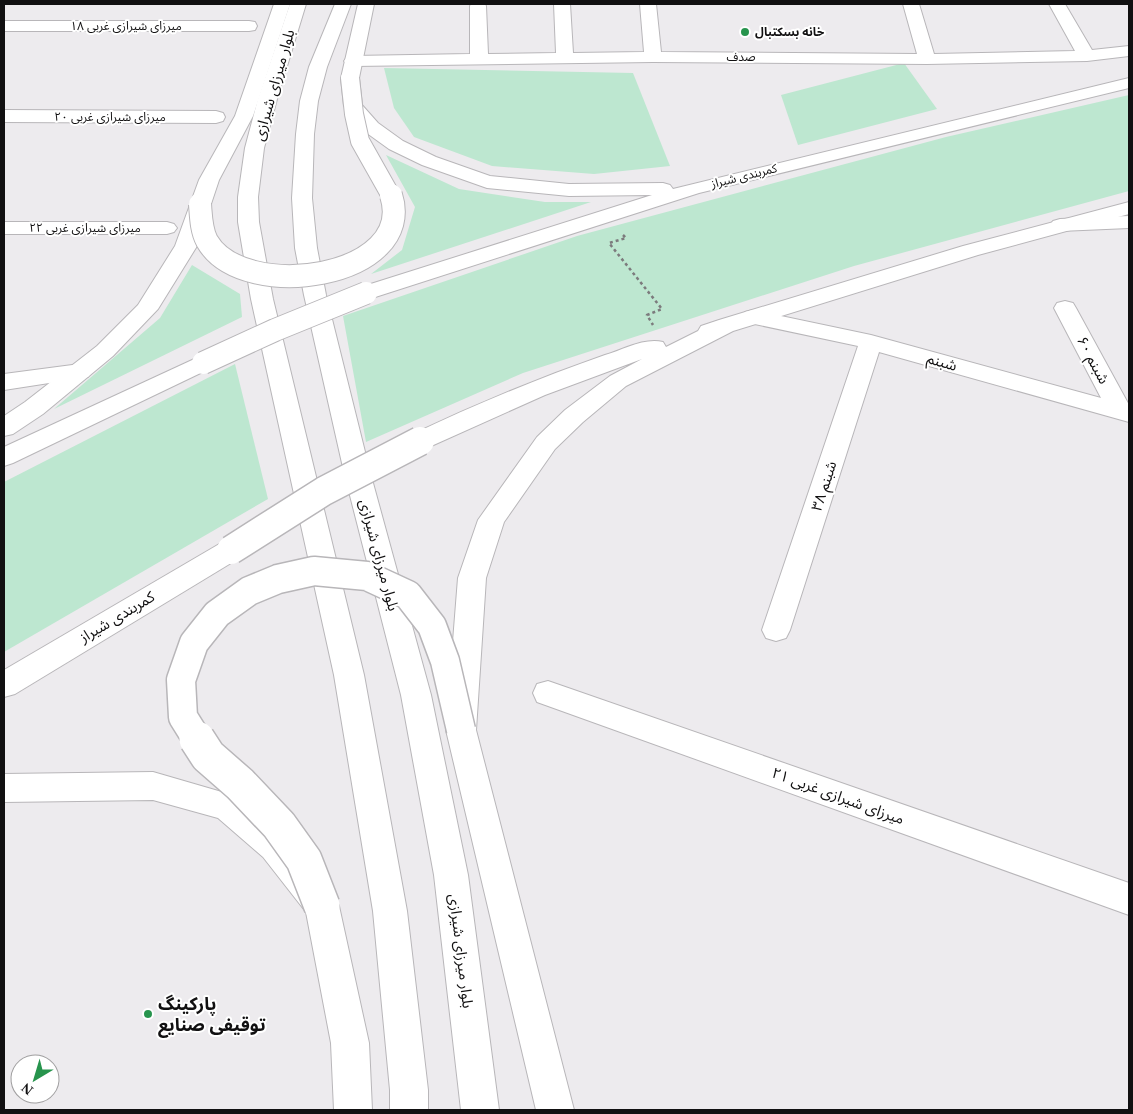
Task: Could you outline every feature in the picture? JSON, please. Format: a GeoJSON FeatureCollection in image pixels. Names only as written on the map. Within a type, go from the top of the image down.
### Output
{"type":"FeatureCollection","features":[{"type":"Feature","properties":{"kind":"main road"},"geometry":{"type":"LineString","coordinates":[[4,428],[34,408],[105,352],[147,309],[186,246],[209,180],[244,116],[282,4]]}},
{"type":"Feature","properties":{"kind":"main road","name":"بلوار میرزای شیرازی"},"geometry":{"type":"LineString","coordinates":[[298,4],[259,126],[248,197],[254,265],[349,675],[390,911],[409,1090],[409,1110]]}},
{"type":"Feature","properties":{"kind":"main road","name":"بلوار میرزای شیرازی"},"geometry":{"type":"LineString","coordinates":[[343,4],[318,68],[309,101],[305,134],[302,198],[306,248],[315,295],[357,472],[416,695],[451,875],[480,1110]]}},
{"type":"Feature","properties":{"kind":"main road"},"geometry":{"type":"LineString","coordinates":[[366,4],[352,70],[353,106],[371,127],[405,149],[429,161],[488,182],[569,190],[692,189]]}},
{"type":"Feature","properties":{"kind":"main road"},"geometry":{"type":"LineString","coordinates":[[562,4],[564,59]]}},
{"type":"Feature","properties":{"kind":"main road"},"geometry":{"type":"LineString","coordinates":[[648,4],[653,57]]}},
{"type":"Feature","properties":{"kind":"main road"},"geometry":{"type":"LineString","coordinates":[[911,4],[927,59]]}},
{"type":"Feature","properties":{"kind":"main road"},"geometry":{"type":"LineString","coordinates":[[1057,4],[1087,56]]}},
{"type":"Feature","properties":{"kind":"main road"},"geometry":{"type":"LineString","coordinates":[[478,6],[479,59]]}},
{"type":"Feature","properties":{"kind":"main road","name":"۱۸ میرزای شیرازی غربی"},"geometry":{"type":"LineString","coordinates":[[4,26],[248,26]]}},
{"type":"Feature","properties":{"kind":"main road","name":"صدف"},"geometry":{"type":"LineString","coordinates":[[352,70],[479,59],[653,57],[927,59],[1087,56],[1129,51]]}},
{"type":"Feature","properties":{"kind":"main road"},"geometry":{"type":"LineString","coordinates":[[200,204],[202,226],[208,243],[232,263],[259,274],[289,276],[322,274],[352,264],[375,251],[388,237],[394,208],[355,126],[352,70]]}},
{"type":"Feature","properties":{"kind":"main road","name":"کمربندی شیراز"},"geometry":{"type":"LineString","coordinates":[[4,457],[275,330],[366,293],[692,189],[1129,83]]}},
{"type":"Feature","properties":{"kind":"main road","name":"۲۰ میرزای شیرازی غربی"},"geometry":{"type":"LineString","coordinates":[[4,116],[216,117]]}},
{"type":"Feature","properties":{"kind":"main road"},"geometry":{"type":"LineString","coordinates":[[665,344],[895,273],[1060,225],[1129,208]]}},
{"type":"Feature","properties":{"kind":"main road"},"geometry":{"type":"LineString","coordinates":[[1060,225],[1129,222]]}},
{"type":"Feature","properties":{"kind":"main road","name":"۲۲ میرزای شیرازی غربی"},"geometry":{"type":"LineString","coordinates":[[4,228],[166,228]]}},
{"type":"Feature","properties":{"kind":"main road","name":"۶۰ شبنم"},"geometry":{"type":"LineString","coordinates":[[1065,308],[1125,413]]}},
{"type":"Feature","properties":{"kind":"main road"},"geometry":{"type":"LineString","coordinates":[[461,730],[472,578],[491,520],[546,444],[574,416],[618,381],[740,321]]}},
{"type":"Feature","properties":{"kind":"main road","name":"شبنم"},"geometry":{"type":"LineString","coordinates":[[740,321],[871,342],[1125,413]]}},
{"type":"Feature","properties":{"kind":"main road","name":"شبنم ۳۸"},"geometry":{"type":"LineString","coordinates":[[776,630],[871,342]]}},
{"type":"Feature","properties":{"kind":"main road","name":"کمربندی شیراز"},"geometry":{"type":"LineString","coordinates":[[4,684],[231,550],[324,491],[468,416],[538,388],[665,344]]}},
{"type":"Feature","properties":{"kind":"main road"},"geometry":{"type":"LineString","coordinates":[[4,382],[80,372]]}},
{"type":"Feature","properties":{"kind":"main road"},"geometry":{"type":"LineString","coordinates":[[354,1110],[350,1043],[322,906],[304,860],[279,825],[240,784],[208,756],[182,717],[181,680],[194,643],[217,614],[250,591],[278,579],[314,571],[367,576],[408,595],[432,626],[445,661],[482,821],[555,1110]]}},
{"type":"Feature","properties":{"kind":"main road","name":"۲۱ میرزای شیرازی غربی"},"geometry":{"type":"LineString","coordinates":[[548,693],[1129,899]]}},
{"type":"Feature","properties":{"kind":"main road"},"geometry":{"type":"LineString","coordinates":[[4,788],[153,786],[228,807],[275,846],[322,906]]}},
{"type":"Feature","properties":{"kind":"path"},"geometry":{"type":"LineString","coordinates":[[606,216],[626,238],[609,243],[662,309],[647,315],[665,344]]}},
{"type":"Feature","properties":{"kind":"green space"},"geometry":{"type":"Polygon","coordinates":[[[904,63],[937,109],[798,145],[781,95],[904,63]]]}},
{"type":"Feature","properties":{"kind":"green space"},"geometry":{"type":"Polygon","coordinates":[[[384,68],[633,73],[670,166],[594,174],[492,166],[414,137],[394,108],[384,68]]]}},
{"type":"Feature","properties":{"kind":"green space"},"geometry":{"type":"Polygon","coordinates":[[[1129,95],[1129,191],[854,266],[523,373],[366,442],[343,316],[577,236],[946,137],[1129,95]]]}},
{"type":"Feature","properties":{"kind":"green space"},"geometry":{"type":"Polygon","coordinates":[[[386,155],[459,189],[545,202],[591,202],[371,274],[402,250],[415,207],[386,155]]]}},
{"type":"Feature","properties":{"kind":"green space"},"geometry":{"type":"Polygon","coordinates":[[[192,265],[240,294],[242,317],[54,409],[160,318],[192,265]]]}},
{"type":"Feature","properties":{"kind":"green space"},"geometry":{"type":"Polygon","coordinates":[[[235,364],[268,499],[4,652],[4,482],[235,364]]]}},
{"type":"Feature","properties":{"kind":"place","name":"خانه بسکتبال"},"geometry":{"type":"Point","coordinates":[745,32]}},
{"type":"Feature","properties":{"kind":"place","name":"پارکینگ توقیفی صنایع"},"geometry":{"type":"Point","coordinates":[148,1014]}}]}
